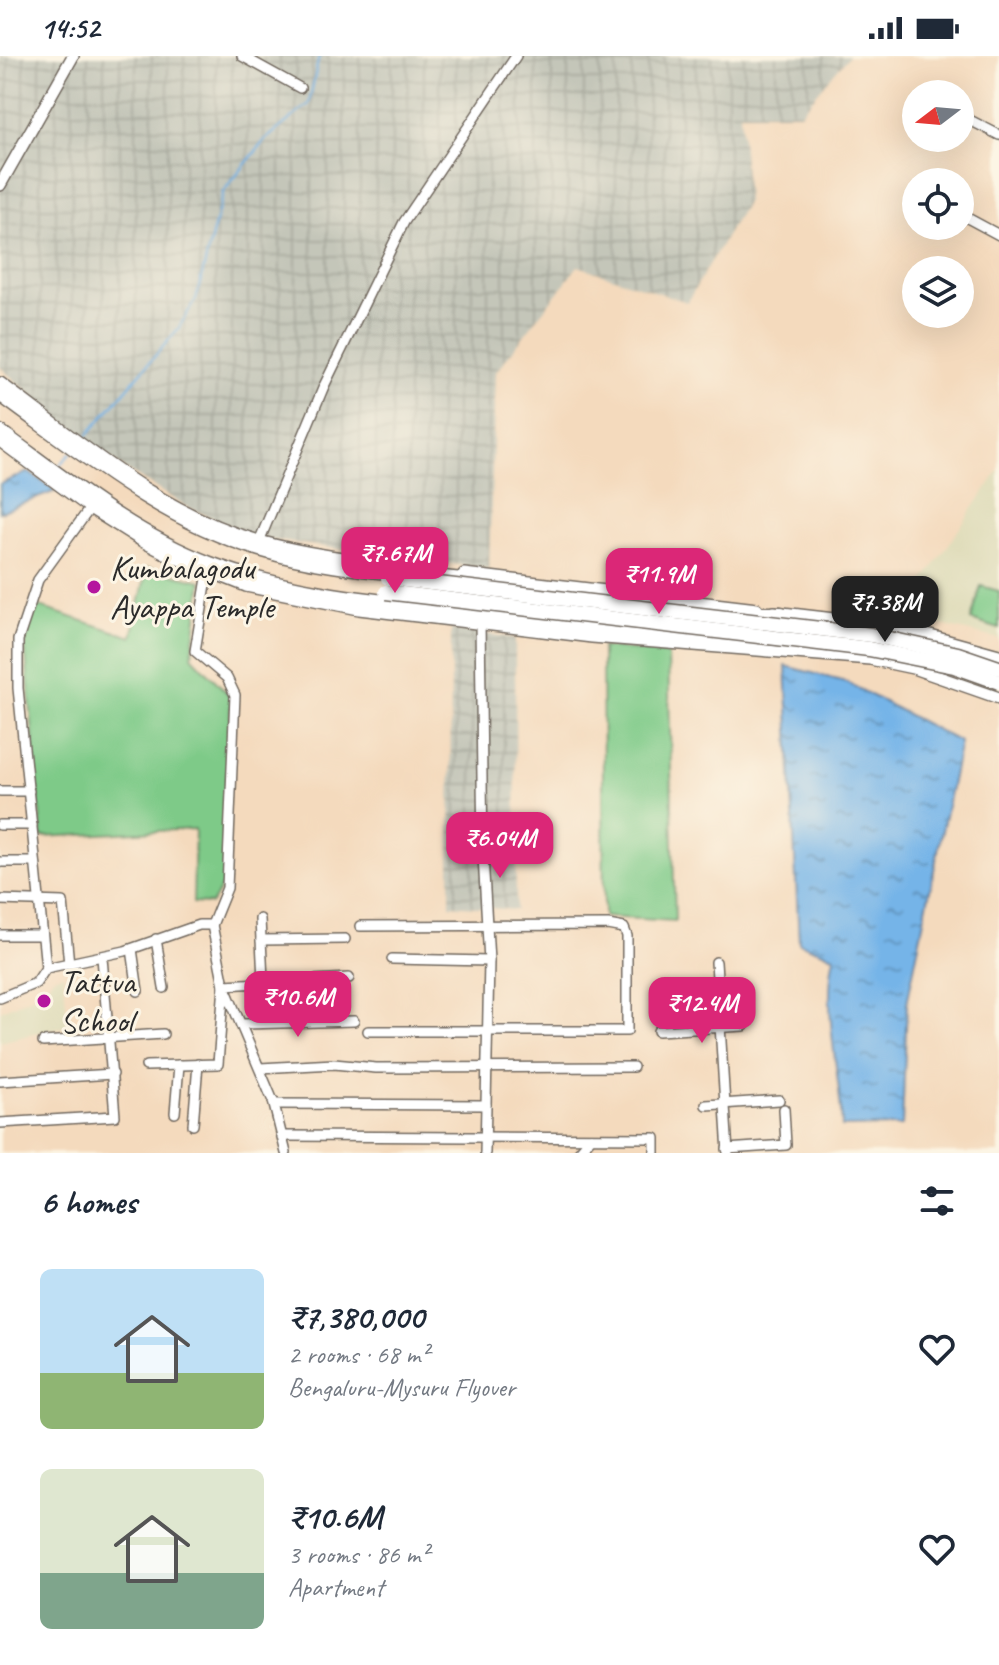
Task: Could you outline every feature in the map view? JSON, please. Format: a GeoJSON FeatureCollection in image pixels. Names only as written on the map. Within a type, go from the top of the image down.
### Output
{"type":"FeatureCollection","features":[{"type":"Feature","properties":{"kind":"highway"},"geometry":{"type":"LineString","coordinates":[[0,394],[162,508],[258,544],[323,562],[607,600],[747,614],[781,614]]}},
{"type":"Feature","properties":{"kind":"highway"},"geometry":{"type":"LineString","coordinates":[[0,405],[146,507],[206,537],[268,559],[331,572],[871,635],[958,654],[999,668]]}},
{"type":"Feature","properties":{"kind":"highway"},"geometry":{"type":"LineString","coordinates":[[0,422],[51,471],[159,530],[222,558],[286,578],[341,588],[869,649],[954,666],[999,682]]}},
{"type":"Feature","properties":{"kind":"highway"},"geometry":{"type":"LineString","coordinates":[[0,432],[92,499],[169,545],[209,564],[265,581],[379,602],[743,643],[758,648]]}},
{"type":"Feature","properties":{"kind":"street"},"geometry":{"type":"LineString","coordinates":[[0,185],[73,56]]}},
{"type":"Feature","properties":{"kind":"street"},"geometry":{"type":"LineString","coordinates":[[242,56],[300,88]]}},
{"type":"Feature","properties":{"kind":"street"},"geometry":{"type":"LineString","coordinates":[[258,544],[324,386],[404,222],[516,56]]}},
{"type":"Feature","properties":{"kind":"street"},"geometry":{"type":"LineString","coordinates":[[974,122],[996,134],[999,122]]}},
{"type":"Feature","properties":{"kind":"street"},"geometry":{"type":"LineString","coordinates":[[974,222],[999,235]]}},
{"type":"Feature","properties":{"kind":"street"},"geometry":{"type":"LineString","coordinates":[[0,383],[78,446]]}},
{"type":"Feature","properties":{"kind":"street"},"geometry":{"type":"LineString","coordinates":[[0,441],[51,471],[90,508],[153,547],[246,586],[359,609],[662,645],[758,648],[870,659],[913,668],[999,698]]}},
{"type":"Feature","properties":{"kind":"street"},"geometry":{"type":"LineString","coordinates":[[0,998],[36,983],[46,968],[40,935],[16,662],[18,640],[38,580],[90,508]]}},
{"type":"Feature","properties":{"kind":"street"},"geometry":{"type":"LineString","coordinates":[[208,572],[195,651],[227,678],[235,695],[227,888],[212,925],[224,985],[274,1104],[286,1153]]}},
{"type":"Feature","properties":{"kind":"street"},"geometry":{"type":"LineString","coordinates":[[781,614],[894,626],[999,655]]}},
{"type":"Feature","properties":{"kind":"street"},"geometry":{"type":"LineString","coordinates":[[480,622],[483,856],[489,961],[485,1153]]}},
{"type":"Feature","properties":{"kind":"street"},"geometry":{"type":"LineString","coordinates":[[974,688],[982,650]]}},
{"type":"Feature","properties":{"kind":"street"},"geometry":{"type":"LineString","coordinates":[[0,791],[29,791]]}},
{"type":"Feature","properties":{"kind":"street"},"geometry":{"type":"LineString","coordinates":[[0,825],[32,825]]}},
{"type":"Feature","properties":{"kind":"street"},"geometry":{"type":"LineString","coordinates":[[0,862],[35,862]]}},
{"type":"Feature","properties":{"kind":"street"},"geometry":{"type":"LineString","coordinates":[[0,900],[63,902],[69,964]]}},
{"type":"Feature","properties":{"kind":"street"},"geometry":{"type":"LineString","coordinates":[[260,919],[263,980]]}},
{"type":"Feature","properties":{"kind":"street"},"geometry":{"type":"LineString","coordinates":[[46,968],[102,957],[199,925],[212,925]]}},
{"type":"Feature","properties":{"kind":"street"},"geometry":{"type":"LineString","coordinates":[[360,926],[624,928],[629,1026],[621,1033],[368,1031]]}},
{"type":"Feature","properties":{"kind":"street"},"geometry":{"type":"LineString","coordinates":[[0,935],[40,935]]}},
{"type":"Feature","properties":{"kind":"street"},"geometry":{"type":"LineString","coordinates":[[156,939],[164,988]]}},
{"type":"Feature","properties":{"kind":"street"},"geometry":{"type":"LineString","coordinates":[[261,940],[345,939]]}},
{"type":"Feature","properties":{"kind":"street"},"geometry":{"type":"LineString","coordinates":[[132,949],[138,991]]}},
{"type":"Feature","properties":{"kind":"street"},"geometry":{"type":"LineString","coordinates":[[0,1123],[111,1118],[117,1113],[102,957]]}},
{"type":"Feature","properties":{"kind":"street"},"geometry":{"type":"LineString","coordinates":[[392,959],[489,961]]}},
{"type":"Feature","properties":{"kind":"street"},"geometry":{"type":"LineString","coordinates":[[706,1105],[725,1103],[781,1104],[786,1145],[728,1151],[725,1103],[720,1028],[718,989],[716,962]]}},
{"type":"Feature","properties":{"kind":"street"},"geometry":{"type":"LineString","coordinates":[[224,985],[263,980],[349,978]]}},
{"type":"Feature","properties":{"kind":"street"},"geometry":{"type":"LineString","coordinates":[[146,1066],[218,1064],[224,985]]}},
{"type":"Feature","properties":{"kind":"street"},"geometry":{"type":"LineString","coordinates":[[659,993],[718,989]]}},
{"type":"Feature","properties":{"kind":"street"},"geometry":{"type":"LineString","coordinates":[[242,1024],[354,1021]]}},
{"type":"Feature","properties":{"kind":"street"},"geometry":{"type":"LineString","coordinates":[[658,1031],[744,1026]]}},
{"type":"Feature","properties":{"kind":"street"},"geometry":{"type":"LineString","coordinates":[[43,1042],[163,1034]]}},
{"type":"Feature","properties":{"kind":"street"},"geometry":{"type":"LineString","coordinates":[[193,1125],[198,1064]]}},
{"type":"Feature","properties":{"kind":"street"},"geometry":{"type":"LineString","coordinates":[[260,1068],[334,1064],[376,1068],[633,1067]]}},
{"type":"Feature","properties":{"kind":"street"},"geometry":{"type":"LineString","coordinates":[[175,1113],[179,1065]]}},
{"type":"Feature","properties":{"kind":"street"},"geometry":{"type":"LineString","coordinates":[[0,1081],[113,1074]]}},
{"type":"Feature","properties":{"kind":"street"},"geometry":{"type":"LineString","coordinates":[[274,1104],[486,1105]]}},
{"type":"Feature","properties":{"kind":"street"},"geometry":{"type":"LineString","coordinates":[[283,1136],[655,1138],[655,1153]]}},
{"type":"Feature","properties":{"kind":"street"},"geometry":{"type":"LineString","coordinates":[[578,1153],[591,1138]]}},
{"type":"Feature","properties":{"kind":"shaded area"},"geometry":{"type":"Polygon","coordinates":[[[0,56],[849,56],[800,113],[740,113],[747,201],[687,302],[578,266],[495,373],[489,569],[257,538],[185,506],[120,466],[70,429],[0,367],[0,56]]]}},
{"type":"Feature","properties":{"kind":"shaded area"},"geometry":{"type":"Polygon","coordinates":[[[999,470],[999,639],[901,615],[999,470]]]}},
{"type":"Feature","properties":{"kind":"shaded area"},"geometry":{"type":"Polygon","coordinates":[[[451,629],[515,638],[516,910],[450,905],[451,629]]]}},
{"type":"Feature","properties":{"kind":"shaded area","name":"Tattva School"},"geometry":{"type":"Polygon","coordinates":[[[63,974],[68,1026],[0,1042],[0,1011],[44,991],[53,977],[63,974]]]}},
{"type":"Feature","properties":{"kind":"green space"},"geometry":{"type":"Polygon","coordinates":[[[147,568],[202,581],[192,656],[231,697],[223,884],[211,904],[193,903],[195,829],[42,837],[25,646],[34,605],[132,637],[147,568]]]}},
{"type":"Feature","properties":{"kind":"green space"},"geometry":{"type":"Polygon","coordinates":[[[981,586],[999,591],[999,629],[971,620],[981,586]]]}},
{"type":"Feature","properties":{"kind":"green space"},"geometry":{"type":"Polygon","coordinates":[[[602,647],[668,654],[675,921],[604,917],[602,647]]]}},
{"type":"Feature","properties":{"kind":"water"},"geometry":{"type":"Polygon","coordinates":[[[28,472],[56,491],[0,512],[0,484],[28,472]]]}},
{"type":"Feature","properties":{"kind":"water"},"geometry":{"type":"Polygon","coordinates":[[[786,666],[846,682],[960,742],[907,1003],[902,1126],[842,1127],[831,1020],[834,956],[799,943],[786,666]]]}},
{"type":"Feature","properties":{"kind":"waterway"},"geometry":{"type":"LineString","coordinates":[[84,439],[178,329],[196,299],[223,192],[265,140],[309,104],[319,56]]}},
{"type":"Feature","properties":{"kind":"waterway"},"geometry":{"type":"LineString","coordinates":[[59,466],[71,453]]}},
{"type":"Feature","properties":{"kind":"place","name":"Kumbalagodu Ayappa Temple"},"geometry":{"type":"Point","coordinates":[94,587]}},
{"type":"Feature","properties":{"kind":"place","name":"Tattva School"},"geometry":{"type":"Point","coordinates":[44,1001]}}]}
